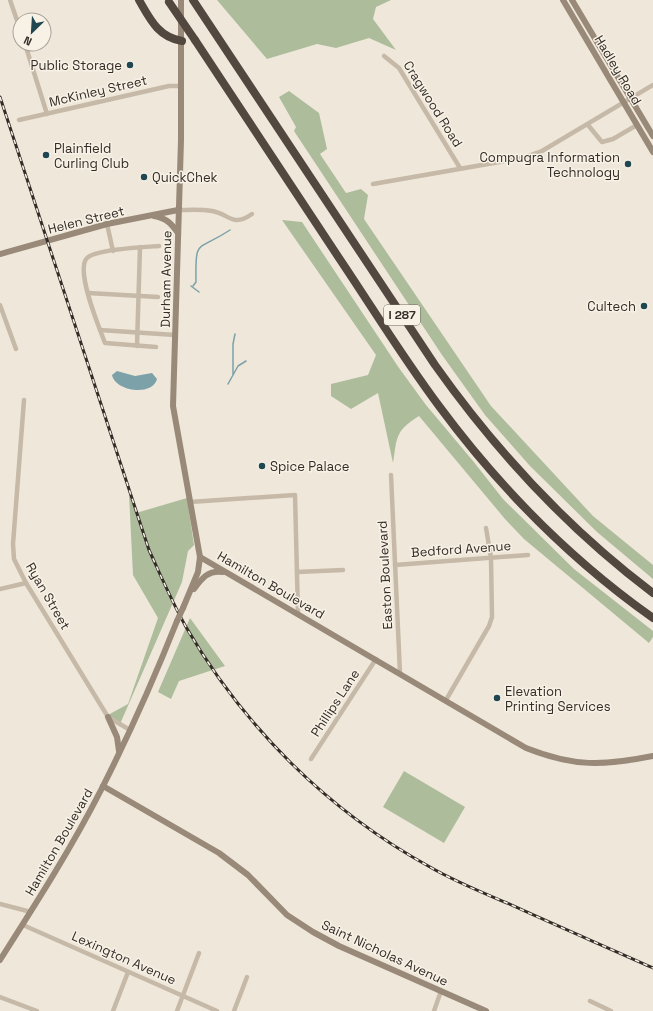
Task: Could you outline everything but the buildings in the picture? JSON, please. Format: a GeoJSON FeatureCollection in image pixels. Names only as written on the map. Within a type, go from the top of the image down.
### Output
{"type":"FeatureCollection","features":[{"type":"Feature","properties":{"kind":"highway"},"geometry":{"type":"LineString","coordinates":[[139,0],[159,32],[168,38],[182,42]]}},
{"type":"Feature","properties":{"kind":"highway","name":"I 287"},"geometry":{"type":"LineString","coordinates":[[194,0],[435,365],[472,416],[504,454],[549,502],[599,548],[653,593]]}},
{"type":"Feature","properties":{"kind":"highway","name":"I 287"},"geometry":{"type":"LineString","coordinates":[[169,1],[412,368],[467,442],[506,488],[544,527],[604,581],[653,618]]}},
{"type":"Feature","properties":{"kind":"main road","name":"Durham Avenue"},"geometry":{"type":"LineString","coordinates":[[181,0],[182,86],[173,406],[200,557]]}},
{"type":"Feature","properties":{"kind":"main road","name":"Hadley Road"},"geometry":{"type":"LineString","coordinates":[[563,0],[653,152]]}},
{"type":"Feature","properties":{"kind":"main road","name":"Hadley Road"},"geometry":{"type":"LineString","coordinates":[[572,0],[653,136]]}},
{"type":"Feature","properties":{"kind":"main road","name":"Helen Street"},"geometry":{"type":"LineString","coordinates":[[0,254],[107,224],[178,210]]}},
{"type":"Feature","properties":{"kind":"main road"},"geometry":{"type":"LineString","coordinates":[[150,215],[161,217],[168,221],[178,234]]}},
{"type":"Feature","properties":{"kind":"main road","name":"Hamilton Boulevard"},"geometry":{"type":"LineString","coordinates":[[0,960],[51,880],[120,752],[198,572],[200,557],[526,748],[550,757],[586,764],[604,764],[653,756]]}},
{"type":"Feature","properties":{"kind":"main road"},"geometry":{"type":"LineString","coordinates":[[188,596],[202,578],[208,573],[214,571],[227,572]]}},
{"type":"Feature","properties":{"kind":"main road"},"geometry":{"type":"LineString","coordinates":[[108,717],[117,737],[120,752]]}},
{"type":"Feature","properties":{"kind":"main road","name":"Saint Nicholas Avenue"},"geometry":{"type":"LineString","coordinates":[[103,786],[220,854],[255,882],[287,915],[313,932],[339,946],[486,1011]]}},
{"type":"Feature","properties":{"kind":"street"},"geometry":{"type":"LineString","coordinates":[[10,0],[14,12]]}},
{"type":"Feature","properties":{"kind":"street"},"geometry":{"type":"LineString","coordinates":[[28,52],[47,114]]}},
{"type":"Feature","properties":{"kind":"street","name":"Cragwood Road"},"geometry":{"type":"LineString","coordinates":[[384,56],[399,68],[460,168]]}},
{"type":"Feature","properties":{"kind":"street","name":"McKinley Street"},"geometry":{"type":"LineString","coordinates":[[19,120],[169,86],[182,86]]}},
{"type":"Feature","properties":{"kind":"street","name":"Cragwood Road"},"geometry":{"type":"LineString","coordinates":[[373,184],[530,155],[557,144],[653,86]]}},
{"type":"Feature","properties":{"kind":"street"},"geometry":{"type":"LineString","coordinates":[[588,125],[602,142],[613,139],[637,125]]}},
{"type":"Feature","properties":{"kind":"street"},"geometry":{"type":"LineString","coordinates":[[178,210],[218,212],[229,219],[235,220],[246,219],[252,214]]}},
{"type":"Feature","properties":{"kind":"street"},"geometry":{"type":"LineString","coordinates":[[107,224],[113,251]]}},
{"type":"Feature","properties":{"kind":"street"},"geometry":{"type":"LineString","coordinates":[[156,347],[105,343],[83,278],[82,266],[91,255],[140,247],[159,246]]}},
{"type":"Feature","properties":{"kind":"street"},"geometry":{"type":"LineString","coordinates":[[137,346],[140,247]]}},
{"type":"Feature","properties":{"kind":"street"},"geometry":{"type":"LineString","coordinates":[[88,293],[158,297]]}},
{"type":"Feature","properties":{"kind":"street"},"geometry":{"type":"LineString","coordinates":[[0,305],[16,349]]}},
{"type":"Feature","properties":{"kind":"street"},"geometry":{"type":"LineString","coordinates":[[100,330],[176,335]]}},
{"type":"Feature","properties":{"kind":"street","name":"Ryan Street"},"geometry":{"type":"LineString","coordinates":[[24,400],[13,544],[14,559],[26,584],[108,717],[130,730]]}},
{"type":"Feature","properties":{"kind":"street","name":"Easton Boulevard"},"geometry":{"type":"LineString","coordinates":[[391,475],[400,673]]}},
{"type":"Feature","properties":{"kind":"street"},"geometry":{"type":"LineString","coordinates":[[190,502],[295,495],[298,614]]}},
{"type":"Feature","properties":{"kind":"street"},"geometry":{"type":"LineString","coordinates":[[446,700],[489,626],[492,617],[491,558],[486,528]]}},
{"type":"Feature","properties":{"kind":"street","name":"Bedford Avenue"},"geometry":{"type":"LineString","coordinates":[[396,565],[528,555]]}},
{"type":"Feature","properties":{"kind":"street"},"geometry":{"type":"LineString","coordinates":[[297,572],[343,570]]}},
{"type":"Feature","properties":{"kind":"street"},"geometry":{"type":"LineString","coordinates":[[0,589],[26,584]]}},
{"type":"Feature","properties":{"kind":"street","name":"Phillips Lane"},"geometry":{"type":"LineString","coordinates":[[311,759],[376,659]]}},
{"type":"Feature","properties":{"kind":"street"},"geometry":{"type":"LineString","coordinates":[[0,904],[31,912]]}},
{"type":"Feature","properties":{"kind":"street","name":"Lexington Avenue"},"geometry":{"type":"LineString","coordinates":[[23,925],[217,1011]]}},
{"type":"Feature","properties":{"kind":"street"},"geometry":{"type":"LineString","coordinates":[[177,1011],[199,953]]}},
{"type":"Feature","properties":{"kind":"street"},"geometry":{"type":"LineString","coordinates":[[113,1011],[128,972]]}},
{"type":"Feature","properties":{"kind":"street"},"geometry":{"type":"LineString","coordinates":[[234,1011],[247,977]]}},
{"type":"Feature","properties":{"kind":"street"},"geometry":{"type":"LineString","coordinates":[[434,1011],[441,991]]}},
{"type":"Feature","properties":{"kind":"street"},"geometry":{"type":"LineString","coordinates":[[0,997],[37,1011]]}},
{"type":"Feature","properties":{"kind":"street"},"geometry":{"type":"LineString","coordinates":[[590,1001],[611,1011]]}},
{"type":"Feature","properties":{"kind":"green space"},"geometry":{"type":"Polygon","coordinates":[[[217,0],[391,0],[376,7],[373,19],[396,50],[369,38],[336,48],[317,44],[267,59],[217,0]]]}},
{"type":"Feature","properties":{"kind":"green space"},"geometry":{"type":"Polygon","coordinates":[[[289,91],[319,113],[327,149],[320,154],[346,193],[361,189],[368,195],[364,219],[491,406],[593,516],[653,565],[653,579],[597,532],[530,466],[485,415],[442,355],[294,131],[296,127],[279,97],[289,91]]]}},
{"type":"Feature","properties":{"kind":"green space"},"geometry":{"type":"Polygon","coordinates":[[[282,220],[302,222],[399,368],[426,405],[503,499],[574,569],[653,631],[653,637],[649,643],[524,539],[505,519],[419,416],[405,426],[398,435],[393,463],[378,393],[351,409],[331,396],[331,384],[368,375],[376,355],[282,220]]]}},
{"type":"Feature","properties":{"kind":"green space"},"geometry":{"type":"Polygon","coordinates":[[[129,494],[136,513],[187,498],[194,545],[188,551],[182,582],[120,724],[108,715],[128,704],[158,618],[133,575],[129,494]]]}},
{"type":"Feature","properties":{"kind":"green space"},"geometry":{"type":"Polygon","coordinates":[[[190,618],[225,666],[179,681],[171,699],[158,692],[190,618]]]}},
{"type":"Feature","properties":{"kind":"green space"},"geometry":{"type":"Polygon","coordinates":[[[404,771],[465,807],[444,843],[383,807],[404,771]]]}},
{"type":"Feature","properties":{"kind":"water"},"geometry":{"type":"Polygon","coordinates":[[[117,371],[135,376],[152,373],[157,379],[154,385],[148,388],[134,390],[126,388],[115,381],[112,375],[117,371]]]}},
{"type":"Feature","properties":{"kind":"waterway"},"geometry":{"type":"LineString","coordinates":[[193,286],[196,282],[196,258],[200,247],[230,230]]}},
{"type":"Feature","properties":{"kind":"waterway"},"geometry":{"type":"LineString","coordinates":[[191,286],[199,292]]}},
{"type":"Feature","properties":{"kind":"waterway"},"geometry":{"type":"LineString","coordinates":[[233,374],[233,344],[235,334]]}},
{"type":"Feature","properties":{"kind":"waterway"},"geometry":{"type":"LineString","coordinates":[[228,384],[238,366],[246,361]]}},
{"type":"Feature","properties":{"kind":"railway"},"geometry":{"type":"LineString","coordinates":[[0,97],[149,550],[171,599],[186,627],[209,664],[234,699],[292,764],[323,793],[357,820],[393,845],[458,882],[653,968]]}},
{"type":"Feature","properties":{"kind":"place","name":"Public Storage"},"geometry":{"type":"Point","coordinates":[130,65]}},
{"type":"Feature","properties":{"kind":"place","name":"Plainfield Curling Club"},"geometry":{"type":"Point","coordinates":[46,155]}},
{"type":"Feature","properties":{"kind":"place","name":"Compugra Information Technology"},"geometry":{"type":"Point","coordinates":[628,164]}},
{"type":"Feature","properties":{"kind":"place","name":"QuickChek"},"geometry":{"type":"Point","coordinates":[144,177]}},
{"type":"Feature","properties":{"kind":"place","name":"Cultech"},"geometry":{"type":"Point","coordinates":[644,306]}},
{"type":"Feature","properties":{"kind":"place","name":"Spice Palace"},"geometry":{"type":"Point","coordinates":[262,466]}},
{"type":"Feature","properties":{"kind":"place","name":"Elevation Printing Services"},"geometry":{"type":"Point","coordinates":[497,698]}}]}
